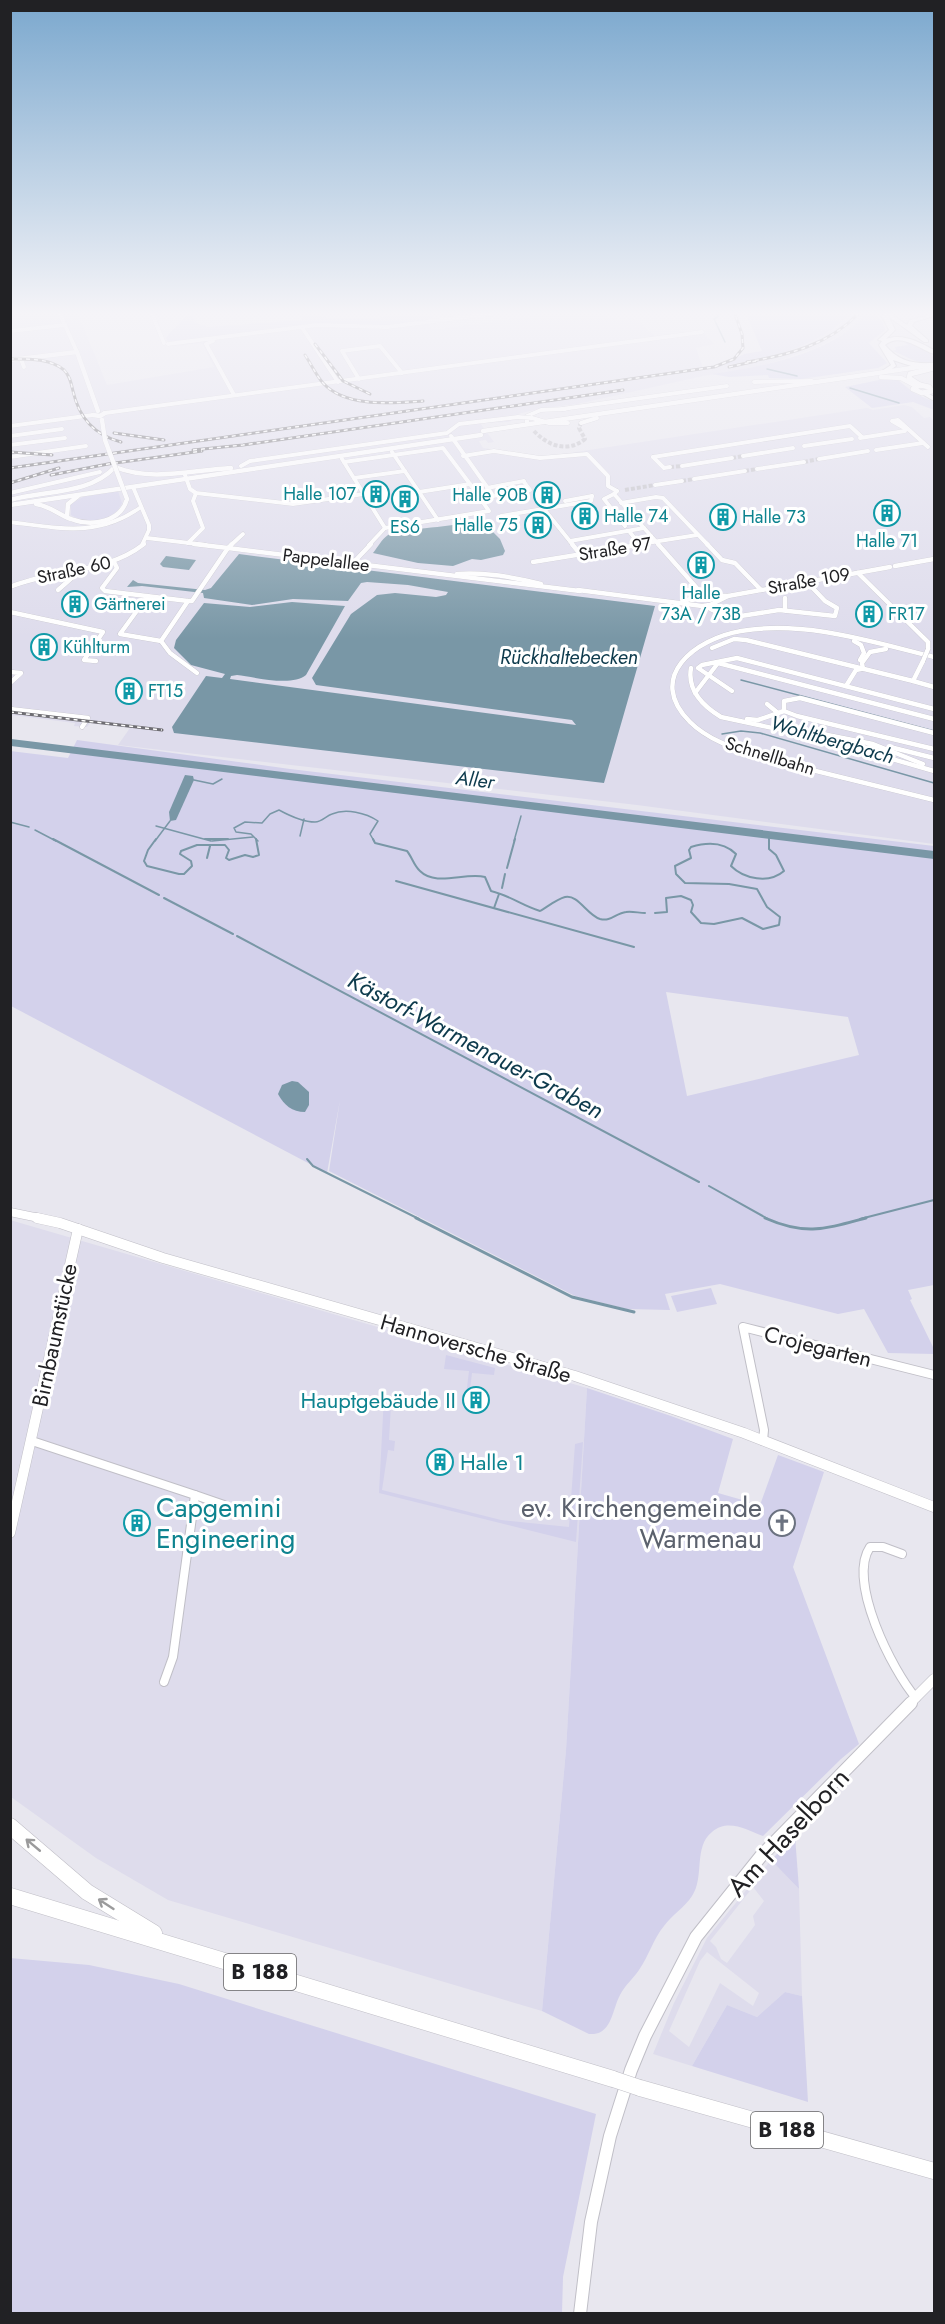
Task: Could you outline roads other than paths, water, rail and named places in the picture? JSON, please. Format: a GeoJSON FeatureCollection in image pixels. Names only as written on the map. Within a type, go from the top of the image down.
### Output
{"type":"FeatureCollection","features":[{"type":"Feature","properties":{"kind":"main road"},"geometry":{"type":"LineString","coordinates":[[10,1826],[87,1892],[174,1944]]}},
{"type":"Feature","properties":{"kind":"main road","name":"B 188"},"geometry":{"type":"LineString","coordinates":[[10,1896],[174,1944],[345,1999],[640,2088],[934,2171]]}},
{"type":"Feature","properties":{"kind":"street"},"geometry":{"type":"LineString","coordinates":[[10,426],[39,422]]}},
{"type":"Feature","properties":{"kind":"street"},"geometry":{"type":"LineString","coordinates":[[60,422],[68,448]]}},
{"type":"Feature","properties":{"kind":"street"},"geometry":{"type":"LineString","coordinates":[[10,505],[45,504],[83,523],[105,521],[123,511],[127,499],[105,440],[102,422]]}},
{"type":"Feature","properties":{"kind":"street"},"geometry":{"type":"LineString","coordinates":[[241,466],[258,460],[447,433],[459,424],[472,422]]}},
{"type":"Feature","properties":{"kind":"street"},"geometry":{"type":"LineString","coordinates":[[115,467],[138,475],[186,475],[341,457],[389,447],[451,440],[540,422]]}},
{"type":"Feature","properties":{"kind":"street"},"geometry":{"type":"LineString","coordinates":[[554,422],[568,423]]}},
{"type":"Feature","properties":{"kind":"street"},"geometry":{"type":"LineString","coordinates":[[482,433],[571,422]]}},
{"type":"Feature","properties":{"kind":"street"},"geometry":{"type":"LineString","coordinates":[[667,468],[653,457],[850,426],[860,438],[907,429],[934,452]]}},
{"type":"Feature","properties":{"kind":"street"},"geometry":{"type":"LineString","coordinates":[[10,436],[62,429]]}},
{"type":"Feature","properties":{"kind":"street"},"geometry":{"type":"LineString","coordinates":[[10,445],[65,438]]}},
{"type":"Feature","properties":{"kind":"street"},"geometry":{"type":"LineString","coordinates":[[804,446],[852,439]]}},
{"type":"Feature","properties":{"kind":"street"},"geometry":{"type":"LineString","coordinates":[[451,440],[490,492]]}},
{"type":"Feature","properties":{"kind":"street"},"geometry":{"type":"LineString","coordinates":[[876,450],[923,443]]}},
{"type":"Feature","properties":{"kind":"street"},"geometry":{"type":"LineString","coordinates":[[10,456],[86,446]]}},
{"type":"Feature","properties":{"kind":"street"},"geometry":{"type":"LineString","coordinates":[[389,447],[438,520]]}},
{"type":"Feature","properties":{"kind":"street"},"geometry":{"type":"LineString","coordinates":[[10,505],[241,466],[443,448],[489,511],[385,528],[353,563]]}},
{"type":"Feature","properties":{"kind":"street"},"geometry":{"type":"LineString","coordinates":[[743,456],[793,448]]}},
{"type":"Feature","properties":{"kind":"street"},"geometry":{"type":"LineString","coordinates":[[463,456],[499,451],[543,458],[582,453],[590,455],[609,477],[608,486],[696,589],[710,597],[728,596]]}},
{"type":"Feature","properties":{"kind":"street"},"geometry":{"type":"LineString","coordinates":[[819,459],[868,452]]}},
{"type":"Feature","properties":{"kind":"street"},"geometry":{"type":"LineString","coordinates":[[341,457],[385,528]]}},
{"type":"Feature","properties":{"kind":"street"},"geometry":{"type":"LineString","coordinates":[[682,466],[732,458]]}},
{"type":"Feature","properties":{"kind":"street"},"geometry":{"type":"LineString","coordinates":[[757,469],[804,462]]}},
{"type":"Feature","properties":{"kind":"street"},"geometry":{"type":"LineString","coordinates":[[10,500],[94,483],[106,478],[115,467]]}},
{"type":"Feature","properties":{"kind":"street"},"geometry":{"type":"LineString","coordinates":[[354,478],[405,471]]}},
{"type":"Feature","properties":{"kind":"street"},"geometry":{"type":"LineString","coordinates":[[694,479],[745,471]]}},
{"type":"Feature","properties":{"kind":"street"},"geometry":{"type":"LineString","coordinates":[[10,493],[100,472]]}},
{"type":"Feature","properties":{"kind":"street"},"geometry":{"type":"LineString","coordinates":[[186,475],[190,489],[196,493],[293,504],[364,494]]}},
{"type":"Feature","properties":{"kind":"street"},"geometry":{"type":"LineString","coordinates":[[655,485],[680,481]]}},
{"type":"Feature","properties":{"kind":"street"},"geometry":{"type":"LineString","coordinates":[[525,483],[530,490],[490,492],[525,483]]}},
{"type":"Feature","properties":{"kind":"street"},"geometry":{"type":"LineString","coordinates":[[419,492],[470,484]]}},
{"type":"Feature","properties":{"kind":"street"},"geometry":{"type":"LineString","coordinates":[[10,500],[133,485]]}},
{"type":"Feature","properties":{"kind":"street"},"geometry":{"type":"LineString","coordinates":[[133,485],[149,527],[147,538]]}},
{"type":"Feature","properties":{"kind":"street"},"geometry":{"type":"LineString","coordinates":[[624,490],[605,500],[625,526]]}},
{"type":"Feature","properties":{"kind":"street"},"geometry":{"type":"LineString","coordinates":[[67,517],[66,507],[69,502],[88,493]]}},
{"type":"Feature","properties":{"kind":"street"},"geometry":{"type":"LineString","coordinates":[[188,543],[203,528],[193,501],[196,493]]}},
{"type":"Feature","properties":{"kind":"street"},"geometry":{"type":"LineString","coordinates":[[592,496],[593,499],[544,509],[500,514],[592,496]]}},
{"type":"Feature","properties":{"kind":"street"},"geometry":{"type":"LineString","coordinates":[[621,502],[663,498],[712,551],[722,560],[735,562],[761,590]]}},
{"type":"Feature","properties":{"kind":"street"},"geometry":{"type":"LineString","coordinates":[[10,522],[74,529],[104,527],[128,519],[141,507]]}},
{"type":"Feature","properties":{"kind":"street"},"geometry":{"type":"LineString","coordinates":[[544,509],[580,554]]}},
{"type":"Feature","properties":{"kind":"street"},"geometry":{"type":"LineString","coordinates":[[570,541],[644,528]]}},
{"type":"Feature","properties":{"kind":"street"},"geometry":{"type":"LineString","coordinates":[[629,531],[640,545]]}},
{"type":"Feature","properties":{"kind":"street"},"geometry":{"type":"LineString","coordinates":[[114,562],[117,568],[102,588],[105,591],[192,601],[228,548],[243,534]]}},
{"type":"Feature","properties":{"kind":"street","name":"Straße 97"},"geometry":{"type":"LineString","coordinates":[[532,562],[697,535]]}},
{"type":"Feature","properties":{"kind":"street","name":"Pappelallee"},"geometry":{"type":"LineString","coordinates":[[147,538],[677,602],[694,600]]}},
{"type":"Feature","properties":{"kind":"street","name":"Straße 60"},"geometry":{"type":"LineString","coordinates":[[10,587],[41,577],[114,562],[137,551],[147,538]]}},
{"type":"Feature","properties":{"kind":"street","name":"Straße 109"},"geometry":{"type":"LineString","coordinates":[[728,596],[934,559]]}},
{"type":"Feature","properties":{"kind":"street"},"geometry":{"type":"LineString","coordinates":[[58,590],[84,568]]}},
{"type":"Feature","properties":{"kind":"street"},"geometry":{"type":"LineString","coordinates":[[858,573],[928,642],[928,649],[913,681]]}},
{"type":"Feature","properties":{"kind":"street","name":"Pappelallee"},"geometry":{"type":"LineString","coordinates":[[445,574],[551,583],[580,591]]}},
{"type":"Feature","properties":{"kind":"street"},"geometry":{"type":"LineString","coordinates":[[455,576],[473,575]]}},
{"type":"Feature","properties":{"kind":"street"},"geometry":{"type":"LineString","coordinates":[[694,600],[728,618],[785,610],[834,616],[837,608],[825,601],[807,582]]}},
{"type":"Feature","properties":{"kind":"street"},"geometry":{"type":"LineString","coordinates":[[694,600],[696,589]]}},
{"type":"Feature","properties":{"kind":"street"},"geometry":{"type":"LineString","coordinates":[[694,600],[703,595]]}},
{"type":"Feature","properties":{"kind":"street"},"geometry":{"type":"LineString","coordinates":[[705,606],[728,596]]}},
{"type":"Feature","properties":{"kind":"street"},"geometry":{"type":"LineString","coordinates":[[147,597],[120,634],[161,641],[170,653],[197,673]]}},
{"type":"Feature","properties":{"kind":"street"},"geometry":{"type":"LineString","coordinates":[[710,597],[716,612]]}},
{"type":"Feature","properties":{"kind":"street"},"geometry":{"type":"LineString","coordinates":[[785,598],[785,610]]}},
{"type":"Feature","properties":{"kind":"street"},"geometry":{"type":"LineString","coordinates":[[161,641],[188,601]]}},
{"type":"Feature","properties":{"kind":"street"},"geometry":{"type":"LineString","coordinates":[[10,612],[103,632],[84,660],[96,661]]}},
{"type":"Feature","properties":{"kind":"street","name":"Schnellbahn"},"geometry":{"type":"LineString","coordinates":[[934,657],[859,640],[788,629],[755,630],[726,635],[700,645],[682,659],[672,676],[672,694],[681,712],[699,729],[747,753],[934,800]]}},
{"type":"Feature","properties":{"kind":"street"},"geometry":{"type":"LineString","coordinates":[[712,648],[734,639],[746,640],[934,687]]}},
{"type":"Feature","properties":{"kind":"street"},"geometry":{"type":"LineString","coordinates":[[852,639],[861,645],[864,652],[859,663],[863,669]]}},
{"type":"Feature","properties":{"kind":"street"},"geometry":{"type":"LineString","coordinates":[[863,669],[862,663],[870,652],[896,648]]}},
{"type":"Feature","properties":{"kind":"street"},"geometry":{"type":"LineString","coordinates":[[732,691],[698,668],[702,665],[737,658],[934,709]]}},
{"type":"Feature","properties":{"kind":"street"},"geometry":{"type":"LineString","coordinates":[[695,693],[718,663]]}},
{"type":"Feature","properties":{"kind":"street"},"geometry":{"type":"LineString","coordinates":[[718,663],[934,719]]}},
{"type":"Feature","properties":{"kind":"street"},"geometry":{"type":"LineString","coordinates":[[690,668],[690,685],[695,693],[714,714],[725,719],[918,752],[934,758]]}},
{"type":"Feature","properties":{"kind":"street"},"geometry":{"type":"LineString","coordinates":[[846,686],[856,670],[863,669]]}},
{"type":"Feature","properties":{"kind":"street"},"geometry":{"type":"LineString","coordinates":[[10,672],[21,673],[10,683]]}},
{"type":"Feature","properties":{"kind":"street"},"geometry":{"type":"LineString","coordinates":[[781,712],[784,701],[800,698],[934,733]]}},
{"type":"Feature","properties":{"kind":"street"},"geometry":{"type":"LineString","coordinates":[[767,704],[781,712],[934,749]]}},
{"type":"Feature","properties":{"kind":"street"},"geometry":{"type":"LineString","coordinates":[[10,709],[88,718],[82,727]]}},
{"type":"Feature","properties":{"kind":"street"},"geometry":{"type":"LineString","coordinates":[[758,720],[781,712]]}},
{"type":"Feature","properties":{"kind":"street"},"geometry":{"type":"LineString","coordinates":[[714,714],[758,720],[934,771]]}},
{"type":"Feature","properties":{"kind":"street"},"geometry":{"type":"LineString","coordinates":[[873,744],[926,765],[926,768]]}},
{"type":"Feature","properties":{"kind":"street","name":"Hannoversche Straße"},"geometry":{"type":"LineString","coordinates":[[10,1212],[78,1229],[162,1258],[575,1376],[764,1441],[934,1507]]}},
{"type":"Feature","properties":{"kind":"street","name":"Birnbaumstücke"},"geometry":{"type":"LineString","coordinates":[[10,1533],[78,1229]]}},
{"type":"Feature","properties":{"kind":"street","name":"Crojegarten"},"geometry":{"type":"LineString","coordinates":[[764,1441],[764,1430],[743,1328],[934,1375]]}},
{"type":"Feature","properties":{"kind":"street"},"geometry":{"type":"LineString","coordinates":[[32,1441],[224,1505]]}},
{"type":"Feature","properties":{"kind":"street"},"geometry":{"type":"LineString","coordinates":[[164,1682],[173,1657],[195,1495]]}},
{"type":"Feature","properties":{"kind":"street"},"geometry":{"type":"LineString","coordinates":[[902,1554],[883,1547],[870,1547],[863,1557],[861,1568],[889,1661],[901,1682],[916,1698]]}},
{"type":"Feature","properties":{"kind":"street","name":"Am Haselborn"},"geometry":{"type":"LineString","coordinates":[[580,2313],[591,2222],[610,2136],[631,2070],[673,1978],[705,1923],[761,1856],[934,1679]]}},
{"type":"Feature","properties":{"kind":"water"},"geometry":{"type":"Polygon","coordinates":[[[481,522],[493,527],[491,530],[500,539],[505,551],[503,555],[481,560],[472,559],[453,566],[418,563],[373,553],[381,541],[394,533],[481,522]]]}},
{"type":"Feature","properties":{"kind":"water","name":"Rückhaltebecken"},"geometry":{"type":"Polygon","coordinates":[[[239,554],[655,606],[604,783],[174,733],[172,727],[206,676],[222,678],[225,674],[191,665],[174,648],[176,640],[204,603],[250,607],[292,602],[345,606],[306,675],[300,679],[283,681],[237,675],[231,676],[230,679],[576,725],[572,720],[316,685],[312,678],[351,614],[377,595],[395,593],[436,597],[446,595],[448,592],[408,585],[367,582],[361,583],[348,601],[293,599],[252,605],[204,598],[203,593],[142,586],[127,587],[133,580],[138,583],[205,590],[211,588],[239,554]]]}},
{"type":"Feature","properties":{"kind":"water"},"geometry":{"type":"Polygon","coordinates":[[[166,556],[196,560],[189,570],[163,567],[160,564],[166,556]]]}},
{"type":"Feature","properties":{"kind":"water"},"geometry":{"type":"Polygon","coordinates":[[[11,739],[934,851],[934,859],[11,746],[11,739]]]}},
{"type":"Feature","properties":{"kind":"water"},"geometry":{"type":"Polygon","coordinates":[[[185,775],[193,776],[194,780],[176,820],[170,821],[169,812],[185,775]]]}},
{"type":"Feature","properties":{"kind":"water"},"geometry":{"type":"Polygon","coordinates":[[[292,1081],[298,1082],[309,1092],[309,1105],[305,1112],[289,1107],[278,1094],[282,1085],[292,1081]]]}},
{"type":"Feature","properties":{"kind":"waterway"},"geometry":{"type":"LineString","coordinates":[[741,680],[934,731]]}},
{"type":"Feature","properties":{"kind":"waterway","name":"Wohltbergbach"},"geometry":{"type":"LineString","coordinates":[[722,734],[741,731],[760,733],[934,783]]}},
{"type":"Feature","properties":{"kind":"waterway"},"geometry":{"type":"LineString","coordinates":[[194,780],[213,784],[222,779]]}},
{"type":"Feature","properties":{"kind":"waterway"},"geometry":{"type":"LineString","coordinates":[[256,839],[251,834],[236,832],[234,828],[245,822],[262,823],[270,814],[279,810],[304,820]]}},
{"type":"Feature","properties":{"kind":"waterway"},"geometry":{"type":"LineString","coordinates":[[304,820],[320,821],[338,812],[350,811],[362,814],[378,821],[370,834],[374,841]]}},
{"type":"Feature","properties":{"kind":"waterway"},"geometry":{"type":"LineString","coordinates":[[514,841],[521,816]]}},
{"type":"Feature","properties":{"kind":"waterway"},"geometry":{"type":"LineString","coordinates":[[300,836],[304,820]]}},
{"type":"Feature","properties":{"kind":"waterway"},"geometry":{"type":"LineString","coordinates":[[165,828],[170,821]]}},
{"type":"Feature","properties":{"kind":"waterway","name":"Kästorf-Warmenauer-Graben"},"geometry":{"type":"LineString","coordinates":[[10,822],[29,827]]}},
{"type":"Feature","properties":{"kind":"waterway"},"geometry":{"type":"LineString","coordinates":[[156,826],[165,828]]}},
{"type":"Feature","properties":{"kind":"waterway"},"geometry":{"type":"LineString","coordinates":[[155,841],[165,828]]}},
{"type":"Feature","properties":{"kind":"waterway"},"geometry":{"type":"LineString","coordinates":[[165,828],[211,841]]}},
{"type":"Feature","properties":{"kind":"waterway","name":"Kästorf-Warmenauer-Graben"},"geometry":{"type":"LineString","coordinates":[[35,830],[56,841]]}},
{"type":"Feature","properties":{"kind":"waterway"},"geometry":{"type":"LineString","coordinates":[[212,841],[253,837]]}},
{"type":"Feature","properties":{"kind":"waterway"},"geometry":{"type":"LineString","coordinates":[[655,913],[667,912],[666,898],[681,896],[691,900],[693,905],[691,912],[701,923],[714,924],[742,918],[763,929],[779,925],[780,917],[767,907],[757,889],[729,884],[685,883],[676,874],[675,866],[691,858],[689,850],[691,847],[715,844],[726,847],[736,854],[731,866],[736,870],[750,877],[771,878],[784,871],[776,855],[769,849],[769,837]]}},
{"type":"Feature","properties":{"kind":"waterway","name":"Kästorf-Warmenauer-Graben"},"geometry":{"type":"LineString","coordinates":[[53,839],[159,895]]}},
{"type":"Feature","properties":{"kind":"waterway"},"geometry":{"type":"LineString","coordinates":[[156,839],[144,861],[147,866],[179,874],[184,874],[192,866],[191,861],[180,854],[181,851],[197,845],[225,845],[229,850],[226,858],[229,860],[245,855],[253,857],[259,855],[256,839]]}},
{"type":"Feature","properties":{"kind":"waterway"},"geometry":{"type":"LineString","coordinates":[[205,839],[228,839]]}},
{"type":"Feature","properties":{"kind":"waterway"},"geometry":{"type":"LineString","coordinates":[[507,868],[515,839]]}},
{"type":"Feature","properties":{"kind":"waterway"},"geometry":{"type":"LineString","coordinates":[[374,841],[407,851],[418,869],[427,876],[442,879],[485,877],[491,891],[540,911],[559,899],[570,897],[600,919],[607,919],[626,912],[645,913]]}},
{"type":"Feature","properties":{"kind":"waterway"},"geometry":{"type":"LineString","coordinates":[[207,858],[210,846]]}},
{"type":"Feature","properties":{"kind":"waterway"},"geometry":{"type":"LineString","coordinates":[[502,888],[505,874]]}},
{"type":"Feature","properties":{"kind":"waterway"},"geometry":{"type":"LineString","coordinates":[[396,881],[634,947]]}},
{"type":"Feature","properties":{"kind":"waterway"},"geometry":{"type":"LineString","coordinates":[[494,908],[499,894]]}},
{"type":"Feature","properties":{"kind":"waterway","name":"Kästorf-Warmenauer-Graben"},"geometry":{"type":"LineString","coordinates":[[164,898],[233,934]]}},
{"type":"Feature","properties":{"kind":"waterway","name":"Kästorf-Warmenauer-Graben"},"geometry":{"type":"LineString","coordinates":[[237,936],[699,1182]]}},
{"type":"Feature","properties":{"kind":"waterway"},"geometry":{"type":"LineString","coordinates":[[307,1159],[313,1166],[419,1219]]}},
{"type":"Feature","properties":{"kind":"waterway","name":"Kästorf-Warmenauer-Graben"},"geometry":{"type":"LineString","coordinates":[[709,1186],[768,1219]]}},
{"type":"Feature","properties":{"kind":"waterway","name":"Kästorf-Warmenauer-Graben"},"geometry":{"type":"LineString","coordinates":[[860,1219],[934,1200]]}},
{"type":"Feature","properties":{"kind":"waterway"},"geometry":{"type":"LineString","coordinates":[[416,1218],[572,1297],[634,1312]]}},
{"type":"Feature","properties":{"kind":"waterway","name":"Kästorf-Warmenauer-Graben"},"geometry":{"type":"LineString","coordinates":[[765,1218],[779,1224],[804,1229],[827,1228],[866,1218]]}},
{"type":"Feature","properties":{"kind":"tunnel"},"geometry":{"type":"LineString","coordinates":[[534,431],[552,444],[572,446],[585,439],[579,428],[581,423]]}},
{"type":"Feature","properties":{"kind":"tunnel"},"geometry":{"type":"LineString","coordinates":[[732,458],[743,456]]}},
{"type":"Feature","properties":{"kind":"tunnel"},"geometry":{"type":"LineString","coordinates":[[804,462],[819,459]]}},
{"type":"Feature","properties":{"kind":"tunnel"},"geometry":{"type":"LineString","coordinates":[[670,467],[682,466]]}},
{"type":"Feature","properties":{"kind":"tunnel"},"geometry":{"type":"LineString","coordinates":[[745,471],[757,469]]}},
{"type":"Feature","properties":{"kind":"tunnel"},"geometry":{"type":"LineString","coordinates":[[682,481],[694,479]]}},
{"type":"Feature","properties":{"kind":"tunnel"},"geometry":{"type":"LineString","coordinates":[[625,490],[655,485]]}},
{"type":"Feature","properties":{"kind":"railway"},"geometry":{"type":"LineString","coordinates":[[88,422],[103,435],[121,442]]}},
{"type":"Feature","properties":{"kind":"railway"},"geometry":{"type":"LineString","coordinates":[[10,468],[327,422]]}},
{"type":"Feature","properties":{"kind":"railway"},"geometry":{"type":"LineString","coordinates":[[193,450],[399,422]]}},
{"type":"Feature","properties":{"kind":"railway"},"geometry":{"type":"LineString","coordinates":[[114,433],[164,440]]}},
{"type":"Feature","properties":{"kind":"railway"},"geometry":{"type":"LineString","coordinates":[[51,475],[108,464],[202,451]]}},
{"type":"Feature","properties":{"kind":"railway"},"geometry":{"type":"LineString","coordinates":[[10,452],[52,455]]}},
{"type":"Feature","properties":{"kind":"railway"},"geometry":{"type":"LineString","coordinates":[[10,483],[59,468]]}},
{"type":"Feature","properties":{"kind":"railway"},"geometry":{"type":"LineString","coordinates":[[10,712],[162,730]]}},
{"type":"Feature","properties":{"kind":"place","name":"Halle 107"},"geometry":{"type":"Point","coordinates":[376,494]}},
{"type":"Feature","properties":{"kind":"place","name":"Halle 90B"},"geometry":{"type":"Point","coordinates":[547,495]}},
{"type":"Feature","properties":{"kind":"place","name":"ES6"},"geometry":{"type":"Point","coordinates":[405,499]}},
{"type":"Feature","properties":{"kind":"place","name":"Halle 71"},"geometry":{"type":"Point","coordinates":[887,513]}},
{"type":"Feature","properties":{"kind":"place","name":"Halle 74"},"geometry":{"type":"Point","coordinates":[585,516]}},
{"type":"Feature","properties":{"kind":"place","name":"Halle 73"},"geometry":{"type":"Point","coordinates":[723,517]}},
{"type":"Feature","properties":{"kind":"place","name":"Halle 75"},"geometry":{"type":"Point","coordinates":[538,525]}},
{"type":"Feature","properties":{"kind":"place","name":"Halle 73A / 73B"},"geometry":{"type":"Point","coordinates":[701,565]}},
{"type":"Feature","properties":{"kind":"place","name":"Gärtnerei"},"geometry":{"type":"Point","coordinates":[75,604]}},
{"type":"Feature","properties":{"kind":"place","name":"FR17"},"geometry":{"type":"Point","coordinates":[869,614]}},
{"type":"Feature","properties":{"kind":"place","name":"Kühlturm"},"geometry":{"type":"Point","coordinates":[44,647]}},
{"type":"Feature","properties":{"kind":"place","name":"FT15"},"geometry":{"type":"Point","coordinates":[129,691]}},
{"type":"Feature","properties":{"kind":"place","name":"Hauptgebäude II"},"geometry":{"type":"Point","coordinates":[476,1400]}},
{"type":"Feature","properties":{"kind":"place","name":"Halle 1"},"geometry":{"type":"Point","coordinates":[440,1462]}},
{"type":"Feature","properties":{"kind":"place","name":"Capgemini Engineering"},"geometry":{"type":"Point","coordinates":[137,1523]}},
{"type":"Feature","properties":{"kind":"place","name":"ev. Kirchengemeinde Warmenau"},"geometry":{"type":"Point","coordinates":[782,1523]}},
{"type":"Feature","properties":{"kind":"water label","name":"Aller"},"geometry":{"type":"Point","coordinates":[475,780]}}]}
